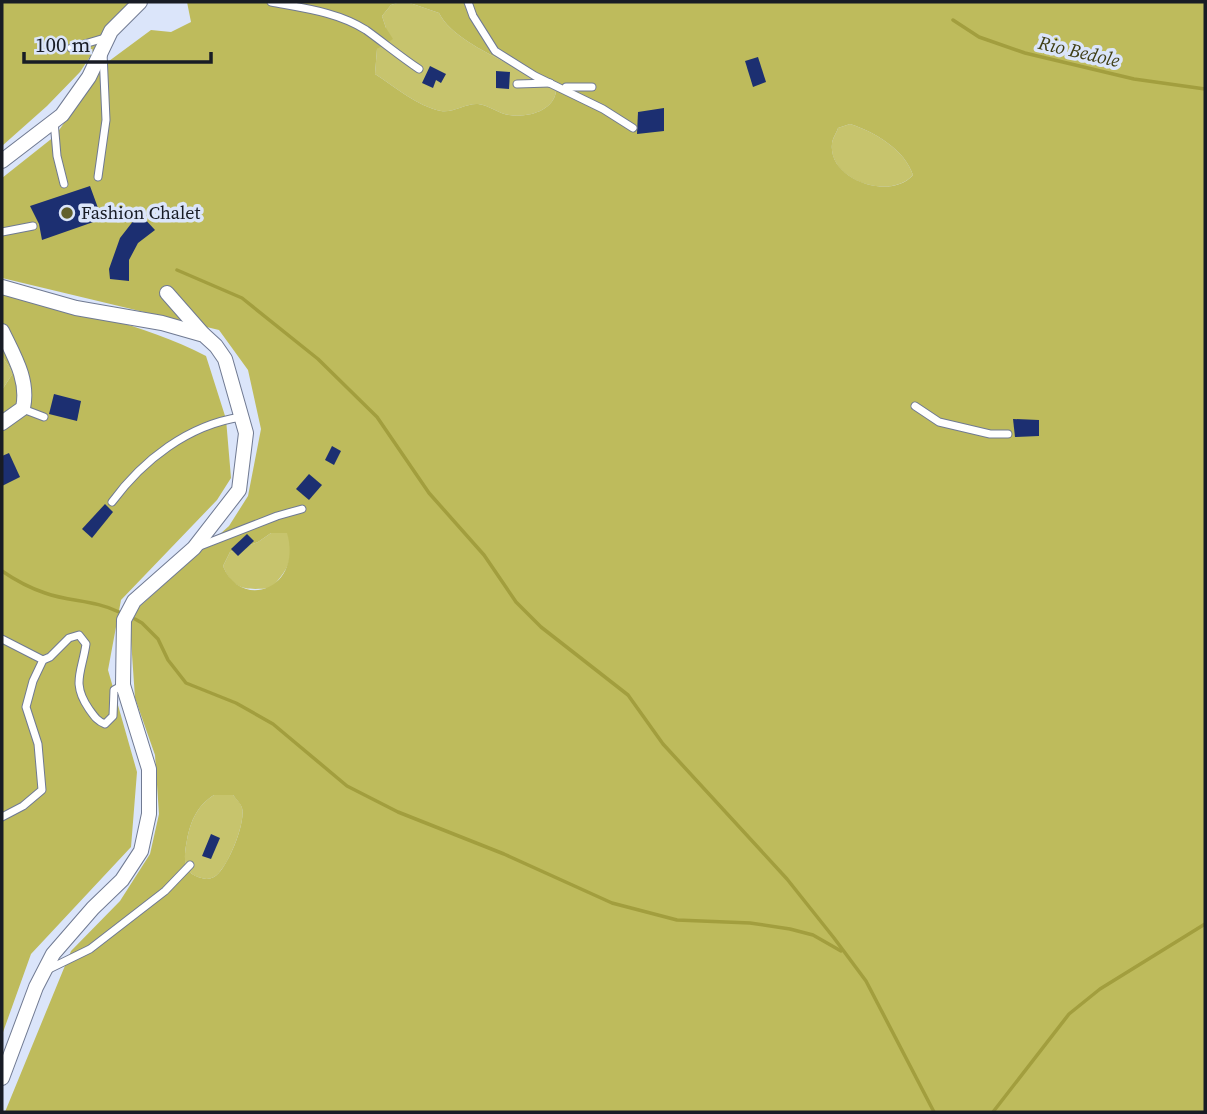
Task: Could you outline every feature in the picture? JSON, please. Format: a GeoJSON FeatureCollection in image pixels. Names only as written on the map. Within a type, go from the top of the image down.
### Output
{"type":"FeatureCollection","features":[{"type":"Feature","properties":{"kind":"street"},"geometry":{"type":"LineString","coordinates":[[2,161],[62,115],[89,77],[106,43],[140,2]]}},
{"type":"Feature","properties":{"kind":"street"},"geometry":{"type":"LineString","coordinates":[[2,287],[76,307],[162,323],[204,335]]}},
{"type":"Feature","properties":{"kind":"street"},"geometry":{"type":"LineString","coordinates":[[2,1078],[53,954],[93,908],[122,880],[141,851],[149,814],[149,769],[122,685],[124,620],[134,601],[194,548],[239,490],[246,433],[225,359],[167,293]]}},
{"type":"Feature","properties":{"kind":"street"},"geometry":{"type":"LineString","coordinates":[[2,331],[23,378],[26,393],[23,408],[2,424]]}},
{"type":"Feature","properties":{"kind":"lane"},"geometry":{"type":"LineString","coordinates":[[271,2],[325,12],[365,29],[419,69]]}},
{"type":"Feature","properties":{"kind":"lane"},"geometry":{"type":"LineString","coordinates":[[468,2],[473,16],[495,51],[536,76],[603,108],[633,128]]}},
{"type":"Feature","properties":{"kind":"lane"},"geometry":{"type":"LineString","coordinates":[[71,48],[106,43],[106,120],[97,177]]}},
{"type":"Feature","properties":{"kind":"lane"},"geometry":{"type":"LineString","coordinates":[[517,84],[551,83]]}},
{"type":"Feature","properties":{"kind":"lane"},"geometry":{"type":"LineString","coordinates":[[561,87],[592,87]]}},
{"type":"Feature","properties":{"kind":"lane"},"geometry":{"type":"LineString","coordinates":[[54,121],[57,156],[64,184]]}},
{"type":"Feature","properties":{"kind":"lane"},"geometry":{"type":"LineString","coordinates":[[2,232],[33,226]]}},
{"type":"Feature","properties":{"kind":"lane"},"geometry":{"type":"LineString","coordinates":[[915,406],[939,422],[990,434],[1008,434]]}},
{"type":"Feature","properties":{"kind":"lane"},"geometry":{"type":"LineString","coordinates":[[23,408],[44,417]]}},
{"type":"Feature","properties":{"kind":"lane"},"geometry":{"type":"LineString","coordinates":[[112,502],[131,478],[174,442],[226,419],[242,416]]}},
{"type":"Feature","properties":{"kind":"lane"},"geometry":{"type":"LineString","coordinates":[[194,548],[276,516],[302,509]]}},
{"type":"Feature","properties":{"kind":"lane"},"geometry":{"type":"LineString","coordinates":[[2,817],[23,806],[41,790],[37,744],[26,707],[33,681],[43,660],[50,657],[69,638],[79,635],[86,644],[77,687],[98,721],[105,724],[113,716],[114,690],[122,685]]}},
{"type":"Feature","properties":{"kind":"lane"},"geometry":{"type":"LineString","coordinates":[[2,639],[43,660]]}},
{"type":"Feature","properties":{"kind":"lane"},"geometry":{"type":"LineString","coordinates":[[44,971],[90,949],[165,891],[190,865]]}},
{"type":"Feature","properties":{"kind":"shaded area"},"geometry":{"type":"Polygon","coordinates":[[[2,2],[133,2],[114,20],[80,72],[2,146],[2,2]]]}},
{"type":"Feature","properties":{"kind":"shaded area"},"geometry":{"type":"Polygon","coordinates":[[[187,2],[400,2],[391,5],[382,16],[393,39],[377,49],[375,74],[406,96],[432,109],[446,111],[478,104],[516,116],[545,108],[554,98],[556,91],[461,36],[439,13],[407,2],[1205,2],[1205,1112],[5,1112],[71,951],[120,901],[150,854],[159,814],[155,755],[135,698],[130,625],[139,607],[229,526],[248,496],[261,429],[248,370],[219,330],[2,278],[2,178],[55,136],[105,64],[151,30],[171,32],[191,22],[187,2]],[[850,124],[838,128],[832,144],[833,157],[840,168],[863,183],[877,186],[903,183],[913,175],[903,158],[888,143],[850,124]],[[271,533],[258,542],[230,552],[223,566],[232,580],[243,588],[256,590],[268,587],[279,580],[286,568],[290,552],[287,533],[271,533]],[[214,795],[193,820],[185,857],[187,867],[193,875],[210,879],[219,873],[230,856],[242,815],[241,806],[233,795],[214,795]]]}},
{"type":"Feature","properties":{"kind":"shaded area"},"geometry":{"type":"Polygon","coordinates":[[[400,2],[439,13],[448,25],[476,46],[556,91],[554,98],[538,112],[516,116],[478,104],[441,111],[406,96],[375,74],[377,49],[386,28],[382,16],[391,5],[400,2]]]}},
{"type":"Feature","properties":{"kind":"shaded area"},"geometry":{"type":"Polygon","coordinates":[[[850,124],[888,143],[903,158],[913,175],[903,183],[876,186],[862,183],[840,168],[833,157],[832,144],[838,128],[850,124]]]}},
{"type":"Feature","properties":{"kind":"shaded area"},"geometry":{"type":"Polygon","coordinates":[[[2,293],[132,326],[206,356],[226,419],[231,478],[217,500],[121,600],[108,670],[137,772],[131,847],[31,954],[2,1035],[2,390],[13,373],[2,356],[2,293]]]}},
{"type":"Feature","properties":{"kind":"shaded area"},"geometry":{"type":"Polygon","coordinates":[[[2,356],[13,373],[2,390],[2,356]]]}},
{"type":"Feature","properties":{"kind":"shaded area"},"geometry":{"type":"Polygon","coordinates":[[[271,533],[288,533],[290,557],[282,575],[271,588],[248,589],[231,580],[223,566],[230,552],[258,542],[271,533]]]}},
{"type":"Feature","properties":{"kind":"shaded area"},"geometry":{"type":"Polygon","coordinates":[[[214,795],[233,795],[241,806],[242,815],[230,856],[219,873],[206,879],[189,871],[185,862],[185,851],[196,814],[214,795]]]}},
{"type":"Feature","properties":{"kind":"building"},"geometry":{"type":"Polygon","coordinates":[[[758,57],[766,82],[753,87],[745,61],[758,57]]]}},
{"type":"Feature","properties":{"kind":"building"},"geometry":{"type":"Polygon","coordinates":[[[430,66],[446,74],[441,83],[436,80],[433,88],[422,83],[430,66]]]}},
{"type":"Feature","properties":{"kind":"building"},"geometry":{"type":"Polygon","coordinates":[[[496,71],[510,72],[509,89],[496,88],[496,71]]]}},
{"type":"Feature","properties":{"kind":"building"},"geometry":{"type":"Polygon","coordinates":[[[664,108],[664,131],[637,134],[638,112],[664,108]]]}},
{"type":"Feature","properties":{"kind":"building"},"geometry":{"type":"Polygon","coordinates":[[[90,186],[102,219],[42,240],[39,224],[30,206],[90,186]]]}},
{"type":"Feature","properties":{"kind":"building"},"geometry":{"type":"Polygon","coordinates":[[[142,216],[155,230],[138,243],[129,260],[129,281],[110,279],[109,269],[120,238],[134,220],[142,216]]]}},
{"type":"Feature","properties":{"kind":"building"},"geometry":{"type":"Polygon","coordinates":[[[54,394],[81,401],[77,421],[49,414],[54,394]]]}},
{"type":"Feature","properties":{"kind":"building"},"geometry":{"type":"Polygon","coordinates":[[[1013,419],[1039,420],[1039,436],[1015,437],[1013,419]]]}},
{"type":"Feature","properties":{"kind":"building"},"geometry":{"type":"Polygon","coordinates":[[[332,446],[341,451],[334,465],[325,460],[332,446]]]}},
{"type":"Feature","properties":{"kind":"building"},"geometry":{"type":"Polygon","coordinates":[[[9,453],[20,477],[2,486],[2,456],[9,453]]]}},
{"type":"Feature","properties":{"kind":"building"},"geometry":{"type":"Polygon","coordinates":[[[309,474],[322,485],[309,500],[296,489],[309,474]]]}},
{"type":"Feature","properties":{"kind":"building"},"geometry":{"type":"Polygon","coordinates":[[[105,504],[113,512],[92,538],[82,529],[105,504]]]}},
{"type":"Feature","properties":{"kind":"building"},"geometry":{"type":"Polygon","coordinates":[[[247,534],[254,541],[238,556],[231,549],[247,534]]]}},
{"type":"Feature","properties":{"kind":"building"},"geometry":{"type":"Polygon","coordinates":[[[211,834],[220,838],[211,859],[202,856],[211,834]]]}},
{"type":"Feature","properties":{"kind":"waterway","name":"Rio Bedole"},"geometry":{"type":"LineString","coordinates":[[953,20],[979,37],[1025,53],[1134,79],[1205,89]]}},
{"type":"Feature","properties":{"kind":"waterway"},"geometry":{"type":"LineString","coordinates":[[177,270],[242,298],[318,359],[377,417],[429,493],[484,555],[516,602],[541,627],[628,695],[663,744],[787,879],[866,981],[934,1112]]}},
{"type":"Feature","properties":{"kind":"waterway"},"geometry":{"type":"LineString","coordinates":[[2,571],[45,593],[101,605],[119,612]]}},
{"type":"Feature","properties":{"kind":"waterway"},"geometry":{"type":"LineString","coordinates":[[135,619],[158,639],[168,660],[186,683],[236,703],[273,724],[347,786],[398,812],[504,854],[612,903],[677,920],[750,923],[790,929],[813,935],[841,951]]}},
{"type":"Feature","properties":{"kind":"waterway"},"geometry":{"type":"LineString","coordinates":[[993,1112],[1069,1014],[1100,989],[1205,924]]}},
{"type":"Feature","properties":{"kind":"place","name":"Fashion Chalet"},"geometry":{"type":"Point","coordinates":[67,213]}}]}
